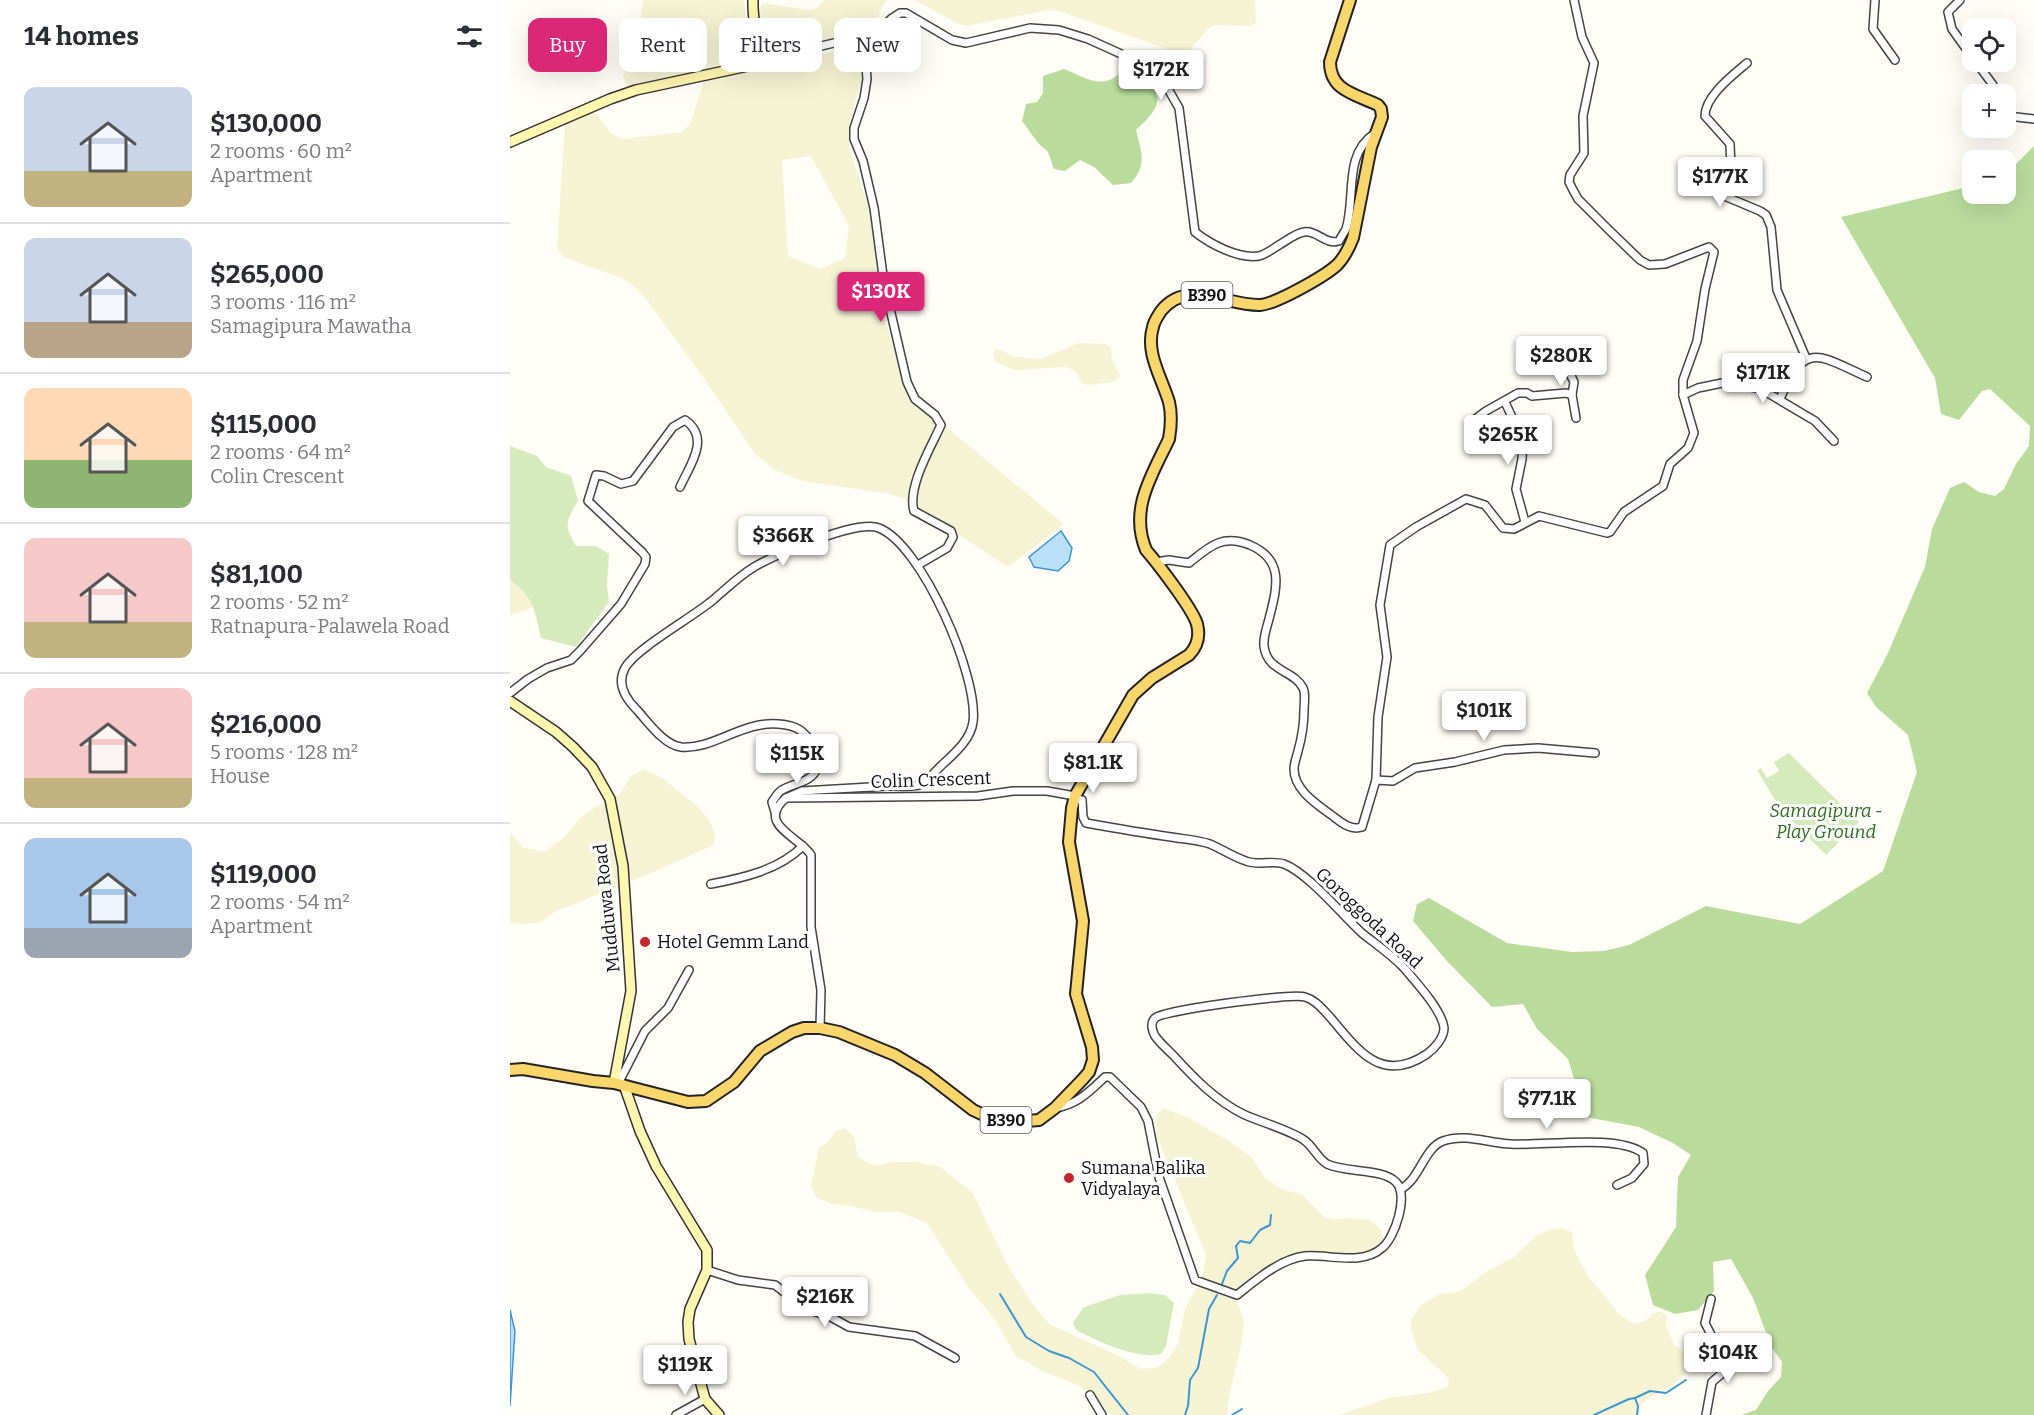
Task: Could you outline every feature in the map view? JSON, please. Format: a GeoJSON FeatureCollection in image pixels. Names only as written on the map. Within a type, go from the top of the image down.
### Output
{"type":"FeatureCollection","features":[{"type":"Feature","properties":{"kind":"main road","name":"B390"},"geometry":{"type":"LineString","coordinates":[[510,1070],[523,1069],[619,1084],[688,1102],[706,1101],[734,1083],[760,1051],[792,1032],[804,1028],[819,1028],[839,1032],[895,1055],[925,1073],[973,1110],[988,1117],[1015,1122],[1039,1120],[1055,1108],[1089,1072],[1093,1060],[1092,1047],[1076,994],[1083,921],[1069,842],[1075,797],[1133,695],[1152,678],[1190,655],[1197,645],[1199,636],[1195,618],[1146,550],[1141,538],[1139,524],[1142,501],[1171,430],[1169,404],[1152,354],[1152,328],[1156,318],[1167,304],[1188,295],[1202,294],[1252,305],[1274,302],[1330,271],[1348,251],[1353,238],[1371,147],[1382,117],[1378,105],[1338,86],[1332,79],[1330,62],[1350,0]]}},
{"type":"Feature","properties":{"kind":"street"},"geometry":{"type":"LineString","coordinates":[[753,0],[754,18]]}},
{"type":"Feature","properties":{"kind":"street"},"geometry":{"type":"LineString","coordinates":[[1156,562],[1169,560],[1189,563],[1213,544],[1222,541],[1240,541],[1260,550],[1271,560],[1277,574],[1274,602],[1264,636],[1264,647],[1270,662],[1277,669],[1298,681],[1304,689],[1304,727],[1294,769],[1299,786],[1316,803],[1348,827],[1355,829],[1362,827],[1364,823],[1366,808],[1376,780],[1378,717],[1387,657],[1380,605],[1390,545],[1416,527],[1466,499],[1485,505],[1503,528],[1514,529],[1539,516],[1607,533],[1624,512],[1663,486],[1670,464],[1688,448],[1694,433],[1683,395],[1683,380],[1697,341],[1705,289],[1714,252],[1709,247],[1665,264],[1649,265],[1640,260],[1609,230],[1578,199],[1573,190],[1569,182],[1570,175],[1584,153],[1583,116],[1594,63],[1582,37],[1574,0]]}},
{"type":"Feature","properties":{"kind":"street"},"geometry":{"type":"LineString","coordinates":[[1875,0],[1873,29],[1895,60]]}},
{"type":"Feature","properties":{"kind":"street"},"geometry":{"type":"LineString","coordinates":[[1960,0],[1948,12],[1952,28],[1962,42]]}},
{"type":"Feature","properties":{"kind":"street"},"geometry":{"type":"LineString","coordinates":[[893,18],[900,14],[913,18]]}},
{"type":"Feature","properties":{"kind":"street"},"geometry":{"type":"LineString","coordinates":[[921,22],[952,40],[966,42],[1030,28],[1059,30],[1089,39],[1150,68],[1164,82],[1179,108],[1195,232],[1211,245],[1248,256],[1261,255],[1304,232],[1314,233],[1323,240],[1334,243],[1339,241],[1346,229],[1355,157],[1369,138],[1377,133]]}},
{"type":"Feature","properties":{"kind":"street"},"geometry":{"type":"LineString","coordinates":[[1747,63],[1724,82],[1705,108],[1705,116],[1730,144],[1731,169],[1722,195],[1760,211],[1766,215],[1772,227],[1777,290],[1806,358]]}},
{"type":"Feature","properties":{"kind":"street"},"geometry":{"type":"LineString","coordinates":[[510,142],[636,90],[720,72]]}},
{"type":"Feature","properties":{"kind":"street"},"geometry":{"type":"LineString","coordinates":[[866,72],[864,99],[854,128],[854,139],[863,161],[874,208],[884,283],[907,382],[915,399],[935,415],[941,425],[919,476],[912,502],[914,511],[951,531],[953,537],[947,548],[918,566]]}},
{"type":"Feature","properties":{"kind":"street"},"geometry":{"type":"LineString","coordinates":[[2016,117],[2034,119]]}},
{"type":"Feature","properties":{"kind":"street"},"geometry":{"type":"LineString","coordinates":[[1554,349],[1562,357],[1574,382],[1572,395],[1575,418]]}},
{"type":"Feature","properties":{"kind":"street"},"geometry":{"type":"LineString","coordinates":[[1780,399],[1788,379],[1806,358],[1827,359],[1867,377]]}},
{"type":"Feature","properties":{"kind":"street"},"geometry":{"type":"LineString","coordinates":[[1683,395],[1698,388],[1727,382],[1761,389],[1815,421],[1834,441]]}},
{"type":"Feature","properties":{"kind":"street"},"geometry":{"type":"LineString","coordinates":[[1470,423],[1518,393],[1533,396],[1566,393],[1572,395]]}},
{"type":"Feature","properties":{"kind":"street"},"geometry":{"type":"LineString","coordinates":[[1505,402],[1522,441],[1522,459],[1516,489],[1526,522]]}},
{"type":"Feature","properties":{"kind":"street"},"geometry":{"type":"LineString","coordinates":[[510,693],[547,668],[571,660],[621,604],[645,564],[646,557],[642,552],[588,501],[596,475],[621,484],[633,481],[673,427],[686,420],[694,426],[699,446],[680,487]]}},
{"type":"Feature","properties":{"kind":"street"},"geometry":{"type":"LineString","coordinates":[[775,812],[777,805],[802,791],[920,784],[970,735],[974,722],[974,707],[970,685],[951,625],[918,566],[891,536],[879,528],[855,527],[789,550],[753,568],[701,610],[636,655],[625,667],[621,678],[623,691],[629,702],[664,738],[678,747],[697,746],[750,726],[769,723],[792,724],[804,732],[818,752],[817,769],[812,777],[780,790],[772,802],[775,812],[781,829],[812,855],[811,927],[821,990],[819,1028]]}},
{"type":"Feature","properties":{"kind":"street","name":"Mudduwa Road"},"geometry":{"type":"LineString","coordinates":[[510,701],[556,732],[573,747],[592,767],[610,799],[623,866],[631,991],[619,1084]]}},
{"type":"Feature","properties":{"kind":"street"},"geometry":{"type":"LineString","coordinates":[[1376,780],[1393,781],[1415,768],[1455,762],[1504,750],[1538,748],[1595,753]]}},
{"type":"Feature","properties":{"kind":"street","name":"Colin Crescent"},"geometry":{"type":"LineString","coordinates":[[786,798],[978,796],[1013,791],[1047,791],[1075,797]]}},
{"type":"Feature","properties":{"kind":"street","name":"Goroggoda Road"},"geometry":{"type":"LineString","coordinates":[[1075,797],[1082,800],[1083,817],[1086,823],[1208,844],[1246,862],[1257,864],[1279,862],[1289,866],[1401,964],[1434,1006],[1444,1026],[1442,1035],[1429,1053],[1412,1062],[1395,1066],[1382,1065],[1360,1053],[1317,1003],[1301,996],[1214,1005],[1166,1013],[1155,1018],[1152,1023],[1153,1034],[1196,1080],[1221,1101],[1242,1114],[1304,1140],[1325,1163],[1394,1179],[1401,1189]]}},
{"type":"Feature","properties":{"kind":"street"},"geometry":{"type":"LineString","coordinates":[[711,884],[768,869],[792,857],[803,846]]}},
{"type":"Feature","properties":{"kind":"street"},"geometry":{"type":"LineString","coordinates":[[689,970],[668,1008],[645,1031],[619,1084],[656,1166],[707,1250],[707,1270],[690,1309],[689,1340],[705,1399],[718,1415]]}},
{"type":"Feature","properties":{"kind":"street"},"geometry":{"type":"LineString","coordinates":[[1055,1108],[1082,1098],[1105,1077],[1110,1077],[1141,1107],[1148,1121],[1159,1177],[1195,1280],[1237,1295],[1269,1270],[1302,1256],[1362,1257],[1379,1251],[1394,1231],[1402,1200],[1401,1189],[1410,1185],[1431,1151],[1440,1142],[1459,1137],[1513,1144],[1561,1142],[1622,1145],[1637,1149],[1643,1154],[1644,1164],[1632,1178],[1617,1185]]}},
{"type":"Feature","properties":{"kind":"street"},"geometry":{"type":"LineString","coordinates":[[707,1270],[738,1280],[775,1285],[806,1309],[829,1316],[849,1327],[915,1336],[955,1358]]}},
{"type":"Feature","properties":{"kind":"street"},"geometry":{"type":"LineString","coordinates":[[1706,1415],[1712,1382],[1726,1370],[1722,1356],[1705,1323],[1711,1299]]}},
{"type":"Feature","properties":{"kind":"street"},"geometry":{"type":"LineString","coordinates":[[1090,1395],[1102,1415]]}},
{"type":"Feature","properties":{"kind":"street"},"geometry":{"type":"LineString","coordinates":[[676,1415],[705,1399]]}},
{"type":"Feature","properties":{"kind":"shaded area"},"geometry":{"type":"Polygon","coordinates":[[[643,0],[744,0],[746,18],[719,18],[719,66],[707,69],[707,18],[641,18],[643,0]]]}},
{"type":"Feature","properties":{"kind":"shaded area"},"geometry":{"type":"Polygon","coordinates":[[[824,0],[888,0],[883,4],[878,18],[834,18],[834,38],[822,42],[822,18],[761,18],[760,8],[763,3],[809,10],[817,8],[824,0]]]}},
{"type":"Feature","properties":{"kind":"shaded area"},"geometry":{"type":"Polygon","coordinates":[[[915,0],[1255,0],[1256,23],[1249,26],[1215,25],[1208,29],[1186,54],[1059,11],[1050,10],[966,26],[956,23],[915,0]]]}},
{"type":"Feature","properties":{"kind":"shaded area"},"geometry":{"type":"Polygon","coordinates":[[[834,52],[834,72],[862,72],[861,83],[849,122],[849,148],[870,211],[884,316],[909,398],[1064,524],[1008,567],[903,498],[803,481],[775,470],[755,454],[703,377],[647,300],[634,286],[624,279],[565,258],[557,249],[565,124],[592,110],[612,134],[623,139],[682,132],[690,124],[704,81],[744,72],[822,72],[822,54],[834,52]],[[811,156],[782,160],[788,256],[820,269],[845,258],[849,226],[811,156]]]}},
{"type":"Feature","properties":{"kind":"shaded area"},"geometry":{"type":"Polygon","coordinates":[[[625,72],[695,72],[630,88],[623,76],[625,72]]]}},
{"type":"Feature","properties":{"kind":"shaded area"},"geometry":{"type":"Polygon","coordinates":[[[1078,343],[1111,346],[1112,361],[1121,376],[1112,382],[1082,384],[1077,373],[1067,367],[1015,370],[996,362],[993,355],[995,349],[1014,357],[1041,359],[1078,343]]]}},
{"type":"Feature","properties":{"kind":"shaded area"},"geometry":{"type":"Polygon","coordinates":[[[510,580],[517,584],[534,604],[529,609],[510,615],[510,580]]]}},
{"type":"Feature","properties":{"kind":"shaded area"},"geometry":{"type":"Polygon","coordinates":[[[644,769],[662,778],[697,806],[709,820],[715,834],[714,845],[555,912],[541,922],[524,924],[510,922],[510,833],[524,848],[544,852],[565,837],[581,817],[620,794],[631,776],[644,769]]]}},
{"type":"Feature","properties":{"kind":"shaded area"},"geometry":{"type":"Polygon","coordinates":[[[1163,1108],[1189,1118],[1229,1141],[1252,1158],[1264,1177],[1283,1190],[1301,1194],[1324,1217],[1370,1220],[1381,1229],[1383,1240],[1376,1249],[1362,1253],[1299,1254],[1255,1273],[1243,1285],[1237,1293],[1236,1300],[1244,1320],[1242,1341],[1227,1415],[1112,1415],[1080,1386],[1042,1371],[1016,1356],[995,1320],[968,1287],[927,1223],[899,1212],[875,1212],[831,1204],[817,1198],[811,1186],[819,1147],[827,1143],[836,1131],[845,1128],[854,1137],[858,1157],[874,1166],[893,1162],[917,1162],[940,1167],[972,1192],[1007,1264],[1029,1299],[1049,1324],[1121,1357],[1140,1369],[1157,1368],[1169,1358],[1178,1344],[1185,1308],[1202,1278],[1206,1255],[1156,1134],[1157,1116],[1163,1108]]]}},
{"type":"Feature","properties":{"kind":"shaded area"},"geometry":{"type":"Polygon","coordinates":[[[1562,1228],[1572,1232],[1574,1250],[1588,1276],[1620,1315],[1633,1324],[1645,1321],[1660,1311],[1667,1316],[1666,1327],[1675,1346],[1700,1358],[1672,1386],[1642,1403],[1639,1415],[1339,1415],[1388,1398],[1428,1393],[1446,1388],[1449,1383],[1447,1377],[1418,1350],[1411,1330],[1411,1320],[1421,1305],[1440,1294],[1454,1293],[1464,1289],[1484,1273],[1514,1257],[1536,1236],[1548,1230],[1562,1228]]]}},
{"type":"Feature","properties":{"kind":"green space"},"geometry":{"type":"Polygon","coordinates":[[[1064,69],[1100,82],[1114,78],[1121,72],[1141,74],[1155,91],[1157,104],[1155,109],[1136,130],[1142,158],[1140,170],[1131,183],[1113,185],[1094,167],[1080,160],[1065,171],[1054,169],[1048,152],[1038,143],[1022,121],[1026,104],[1037,102],[1043,93],[1043,76],[1064,69]]]}},
{"type":"Feature","properties":{"kind":"green space"},"geometry":{"type":"Polygon","coordinates":[[[2034,146],[2034,1415],[1741,1415],[1756,1410],[1768,1391],[1781,1377],[1782,1362],[1772,1348],[1753,1298],[1731,1259],[1713,1262],[1714,1291],[1698,1310],[1675,1314],[1653,1305],[1645,1275],[1676,1227],[1678,1177],[1691,1155],[1673,1143],[1639,1127],[1586,1117],[1568,1059],[1537,1029],[1523,1004],[1492,1007],[1446,960],[1413,921],[1417,904],[1429,898],[1507,943],[1572,952],[1604,951],[1629,945],[1706,906],[1800,924],[1883,871],[1917,772],[1908,735],[1876,707],[1867,693],[1887,655],[1925,567],[1932,529],[1950,488],[1964,482],[1979,492],[1995,496],[2004,489],[2016,464],[2029,446],[2030,426],[1990,389],[1982,391],[1959,420],[1941,414],[1935,378],[1841,217],[1962,188],[1962,204],[2016,204],[2016,164],[2034,146]]]}},
{"type":"Feature","properties":{"kind":"green space"},"geometry":{"type":"Polygon","coordinates":[[[510,446],[537,456],[546,467],[571,476],[578,500],[568,523],[572,538],[576,546],[596,546],[609,554],[607,585],[609,602],[576,647],[541,638],[535,612],[529,599],[510,580],[510,446]]]}},
{"type":"Feature","properties":{"kind":"green space","name":"Samagipura - Play Ground"},"geometry":{"type":"Polygon","coordinates":[[[1789,753],[1859,822],[1826,855],[1781,810],[1757,770],[1761,768],[1767,778],[1779,771],[1774,762],[1789,753]]]}},
{"type":"Feature","properties":{"kind":"green space"},"geometry":{"type":"Polygon","coordinates":[[[1149,1293],[1165,1295],[1174,1303],[1166,1346],[1161,1354],[1130,1352],[1076,1330],[1073,1322],[1084,1307],[1120,1295],[1149,1293]]]}},
{"type":"Feature","properties":{"kind":"water"},"geometry":{"type":"Polygon","coordinates":[[[1061,531],[1072,548],[1069,561],[1058,571],[1034,567],[1029,557],[1061,531]]]}},
{"type":"Feature","properties":{"kind":"water"},"geometry":{"type":"Polygon","coordinates":[[[510,1310],[515,1331],[510,1406],[510,1310]]]}},
{"type":"Feature","properties":{"kind":"waterway"},"geometry":{"type":"LineString","coordinates":[[1222,1284],[1227,1271],[1238,1258],[1236,1246],[1240,1241],[1250,1243],[1260,1230],[1270,1225],[1271,1215]]}},
{"type":"Feature","properties":{"kind":"waterway"},"geometry":{"type":"LineString","coordinates":[[1000,1294],[1026,1337],[1049,1351],[1069,1358],[1094,1372],[1128,1415]]}},
{"type":"Feature","properties":{"kind":"waterway"},"geometry":{"type":"LineString","coordinates":[[1185,1415],[1190,1380],[1198,1368],[1209,1309],[1217,1295]]}},
{"type":"Feature","properties":{"kind":"waterway"},"geometry":{"type":"LineString","coordinates":[[1637,1415],[1638,1406],[1635,1398],[1650,1391],[1666,1393],[1686,1380]]}},
{"type":"Feature","properties":{"kind":"waterway"},"geometry":{"type":"LineString","coordinates":[[1594,1415],[1635,1398]]}},
{"type":"Feature","properties":{"kind":"waterway"},"geometry":{"type":"LineString","coordinates":[[1232,1415],[1242,1409]]}},
{"type":"Feature","properties":{"kind":"place","name":"Hotel Gemm Land"},"geometry":{"type":"Point","coordinates":[645,942]}},
{"type":"Feature","properties":{"kind":"place","name":"Sumana Balika Vidyalaya"},"geometry":{"type":"Point","coordinates":[1069,1178]}}]}
